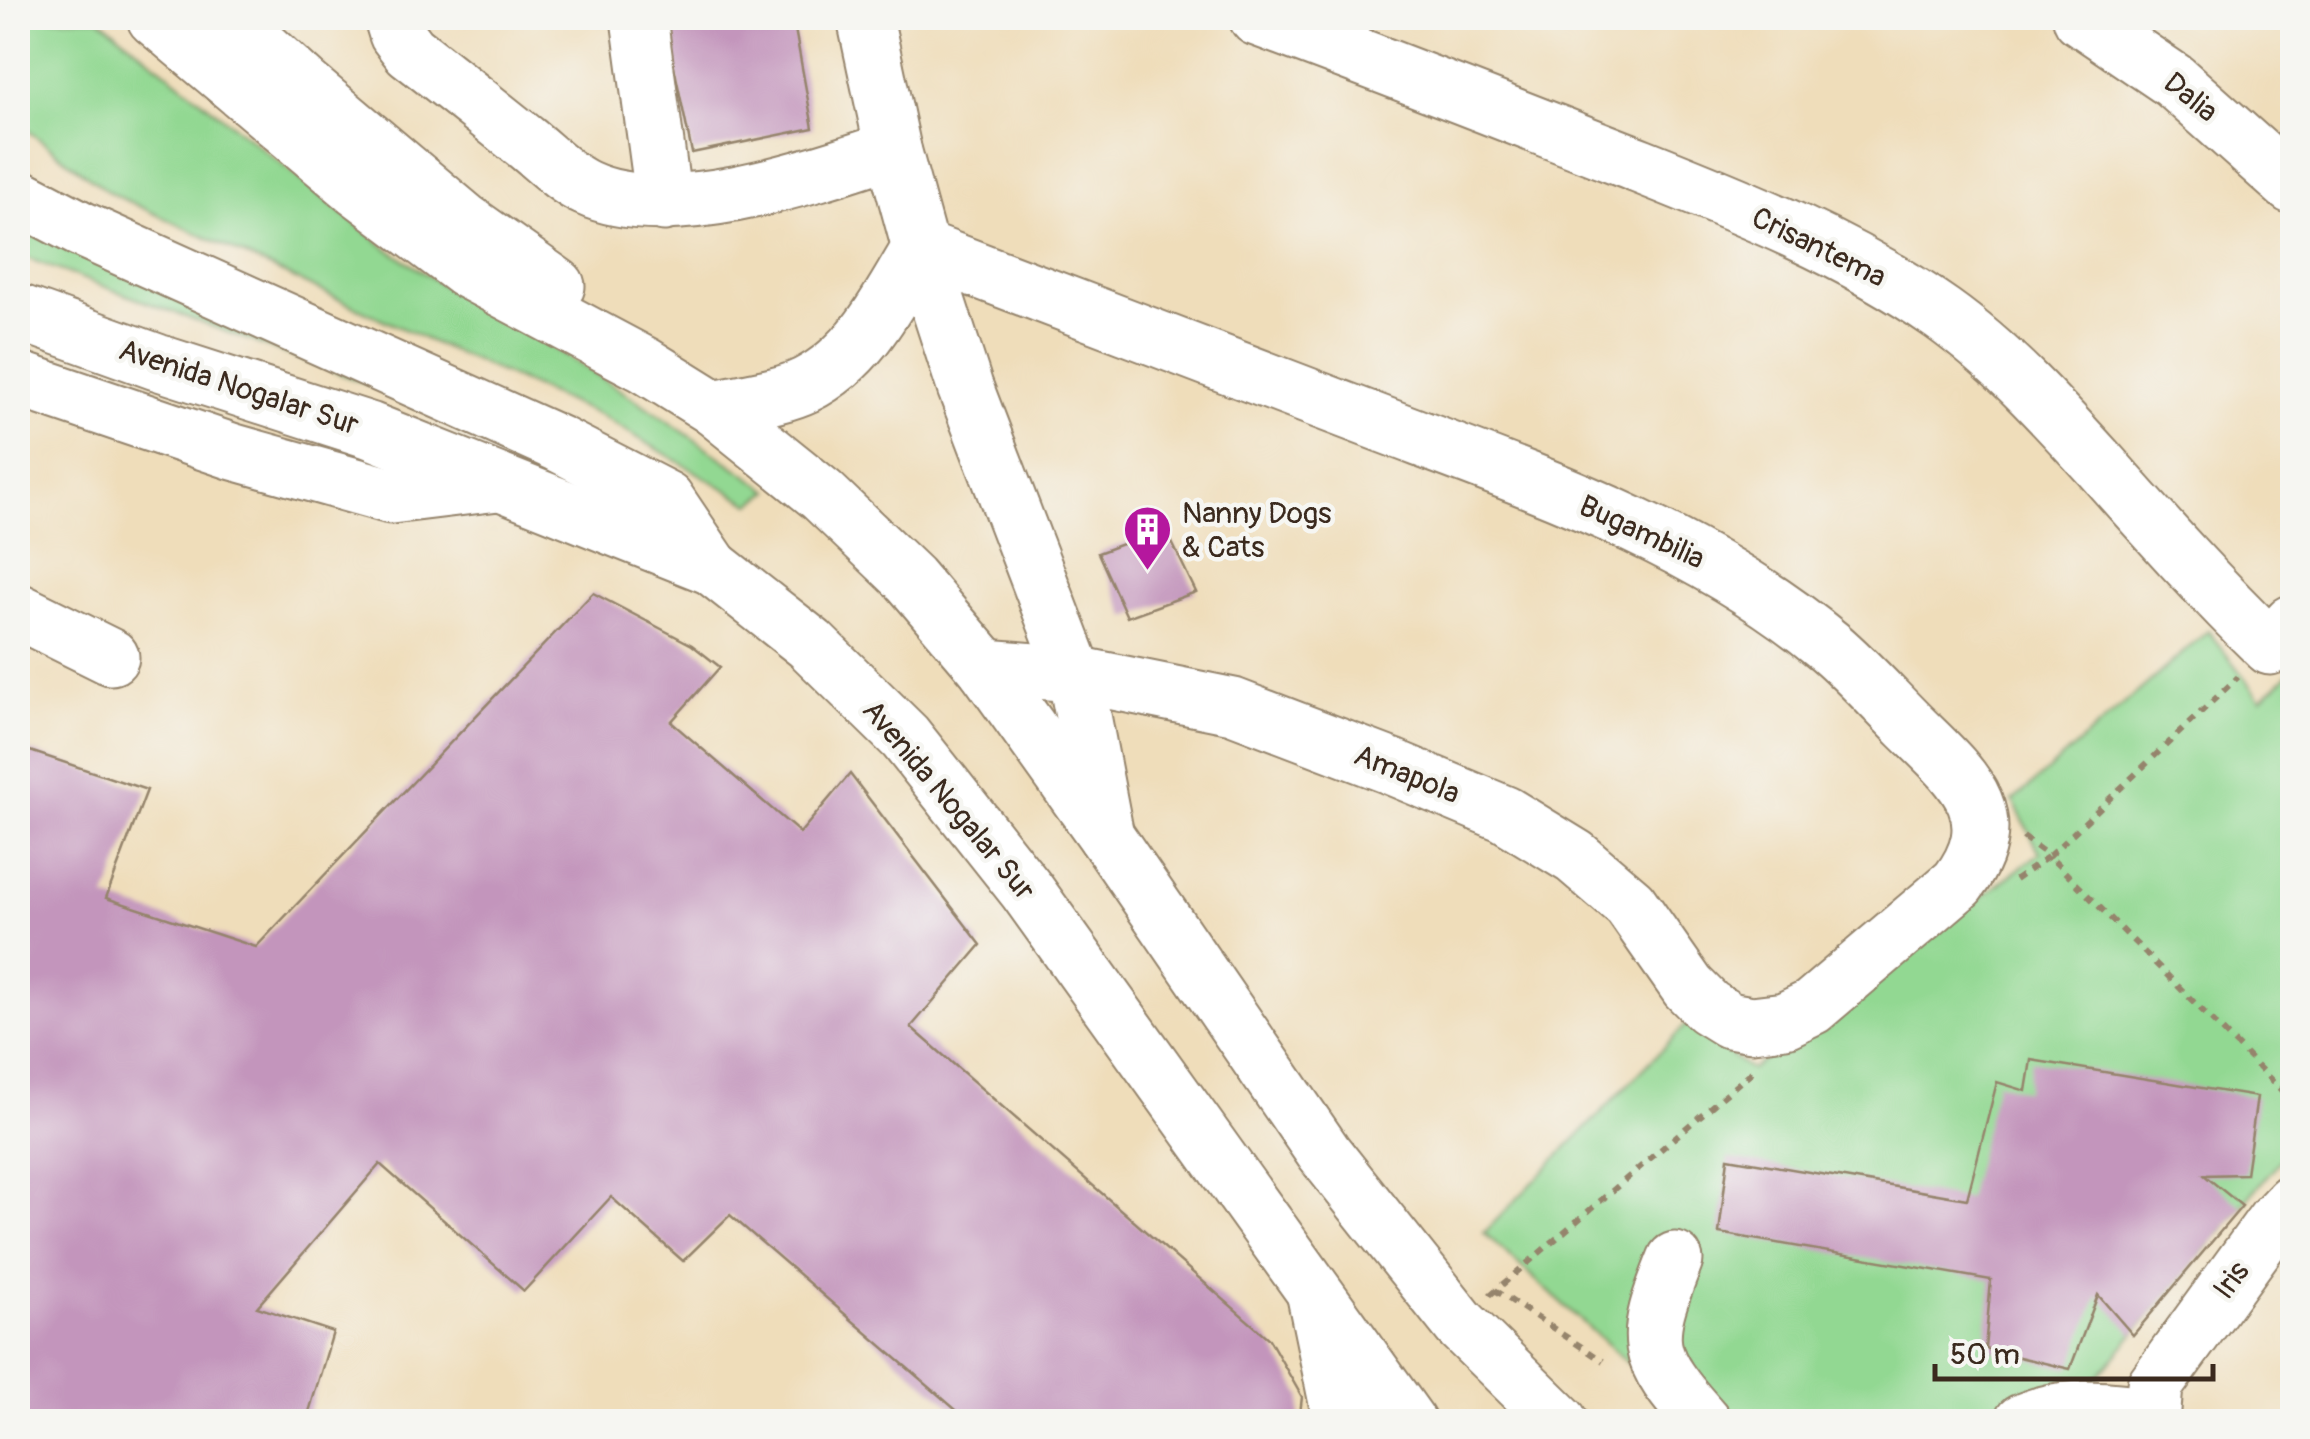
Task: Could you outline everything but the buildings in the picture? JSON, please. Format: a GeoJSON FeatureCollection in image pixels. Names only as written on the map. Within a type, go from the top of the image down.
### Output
{"type":"FeatureCollection","features":[{"type":"Feature","properties":{"kind":"main road"},"geometry":{"type":"LineString","coordinates":[[155,18],[357,188],[466,270],[645,365],[714,408],[822,495],[910,578],[985,667],[1324,1153],[1478,1307],[1560,1422]]}},
{"type":"Feature","properties":{"kind":"main road"},"geometry":{"type":"LineString","coordinates":[[230,18],[320,100],[465,220],[546,277],[645,365]]}},
{"type":"Feature","properties":{"kind":"main road"},"geometry":{"type":"LineString","coordinates":[[392,18],[397,34],[410,51],[585,188],[627,200],[664,203],[779,183],[893,149]]}},
{"type":"Feature","properties":{"kind":"main road"},"geometry":{"type":"LineString","coordinates":[[639,18],[664,203]]}},
{"type":"Feature","properties":{"kind":"main road"},"geometry":{"type":"LineString","coordinates":[[866,18],[893,149],[920,248],[965,387],[1074,674],[1106,836]]}},
{"type":"Feature","properties":{"kind":"main road","name":"Crisantema"},"geometry":{"type":"LineString","coordinates":[[1256,18],[1681,182],[1795,232],[1877,274],[1943,314],[2048,408],[2229,608],[2281,635]]}},
{"type":"Feature","properties":{"kind":"main road","name":"Dalia"},"geometry":{"type":"LineString","coordinates":[[2082,18],[2174,80],[2292,186]]}},
{"type":"Feature","properties":{"kind":"main road"},"geometry":{"type":"LineString","coordinates":[[18,196],[81,229],[558,444],[666,499],[712,567]]}},
{"type":"Feature","properties":{"kind":"main road"},"geometry":{"type":"LineString","coordinates":[[714,408],[803,386],[839,364],[874,327],[920,248]]}},
{"type":"Feature","properties":{"kind":"main road","name":"Bugambilia"},"geometry":{"type":"LineString","coordinates":[[920,248],[1532,482],[1633,524],[1709,563],[1831,648],[1954,770],[1976,800],[1982,830]]}},
{"type":"Feature","properties":{"kind":"main road","name":"Avenida Nogalar Sur"},"geometry":{"type":"LineString","coordinates":[[18,312],[157,362],[369,430],[712,567],[810,644],[905,737],[1027,891],[1408,1422]]}},
{"type":"Feature","properties":{"kind":"main road"},"geometry":{"type":"LineString","coordinates":[[18,379],[234,452],[391,496],[506,482]]}},
{"type":"Feature","properties":{"kind":"main road"},"geometry":{"type":"LineString","coordinates":[[18,611],[111,657]]}},
{"type":"Feature","properties":{"kind":"main road","name":"Amapola"},"geometry":{"type":"LineString","coordinates":[[985,667],[1074,674],[1233,706],[1505,814],[1575,857],[1630,904],[1688,987],[1759,1042]]}},
{"type":"Feature","properties":{"kind":"main road"},"geometry":{"type":"LineString","coordinates":[[1759,1042],[1786,1020],[1812,1006],[1958,883],[1974,862],[1982,830]]}},
{"type":"Feature","properties":{"kind":"main road","name":"Iris"},"geometry":{"type":"LineString","coordinates":[[2152,1418],[2155,1386],[2292,1202]]}},
{"type":"Feature","properties":{"kind":"main road"},"geometry":{"type":"LineString","coordinates":[[1675,1260],[1655,1310],[1652,1338],[1661,1369],[1703,1422]]}},
{"type":"Feature","properties":{"kind":"main road"},"geometry":{"type":"LineString","coordinates":[[1315,1296],[1341,1422]]}},
{"type":"Feature","properties":{"kind":"main road"},"geometry":{"type":"LineString","coordinates":[[2022,1422],[2064,1408],[2152,1418]]}},
{"type":"Feature","properties":{"kind":"path"},"geometry":{"type":"LineString","coordinates":[[2002,890],[2049,856],[2281,635]]}},
{"type":"Feature","properties":{"kind":"path"},"geometry":{"type":"LineString","coordinates":[[1982,830],[2024,837],[2049,856],[2292,1102]]}},
{"type":"Feature","properties":{"kind":"path"},"geometry":{"type":"LineString","coordinates":[[1603,1361],[1478,1307],[1759,1042]]}},
{"type":"Feature","properties":{"kind":"green space"},"geometry":{"type":"Polygon","coordinates":[[[18,18],[99,18],[385,247],[451,291],[531,334],[641,403],[770,491],[751,504],[601,416],[110,193],[18,123],[18,18]]]}},
{"type":"Feature","properties":{"kind":"green space"},"geometry":{"type":"Polygon","coordinates":[[[18,214],[414,401],[18,255],[18,214]]]}},
{"type":"Feature","properties":{"kind":"green space"},"geometry":{"type":"Polygon","coordinates":[[[2208,631],[2261,699],[2292,671],[2292,1146],[2070,1410],[2081,1421],[1692,1421],[1484,1233],[1688,1023],[1751,1070],[2040,853],[2013,801],[2208,631]]]}},
{"type":"Feature","properties":{"kind":"place","name":"Nanny Dogs & Cats"},"geometry":{"type":"Point","coordinates":[1147,572]}}]}
